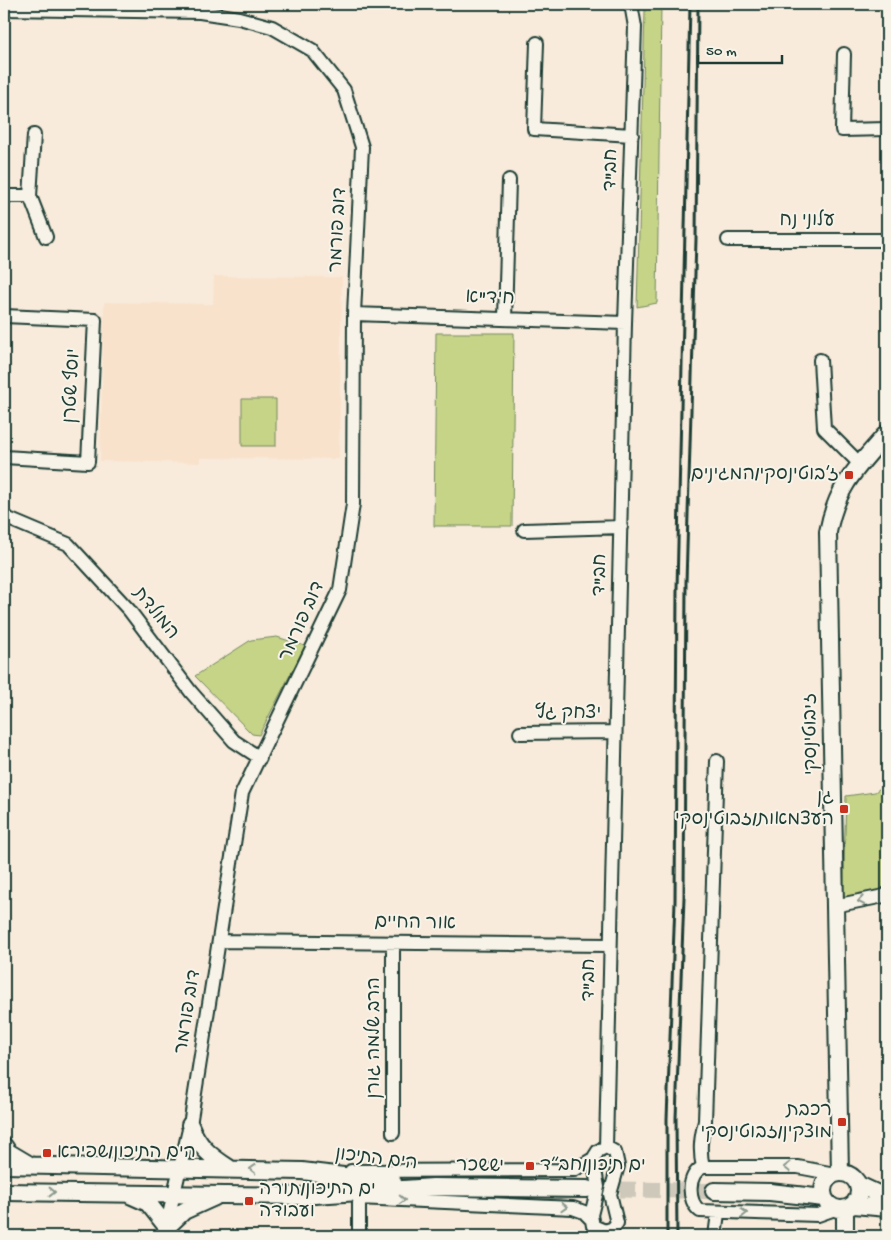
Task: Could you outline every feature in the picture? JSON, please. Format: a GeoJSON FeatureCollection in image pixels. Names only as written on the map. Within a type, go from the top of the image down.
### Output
{"type":"FeatureCollection","features":[{"type":"Feature","properties":{"kind":"street","name":"חב\"ד"},"geometry":{"type":"LineString","coordinates":[[606,1147],[609,945],[625,322],[635,27],[631,4]]}},
{"type":"Feature","properties":{"kind":"street","name":"דוב פורמר"},"geometry":{"type":"LineString","coordinates":[[4,9],[200,12],[239,18],[272,27],[312,50],[344,90],[362,147],[354,314],[353,504],[340,590],[242,793],[190,1125],[176,1193],[165,1231]]}},
{"type":"Feature","properties":{"kind":"street"},"geometry":{"type":"LineString","coordinates":[[537,44],[534,129],[632,135]]}},
{"type":"Feature","properties":{"kind":"street"},"geometry":{"type":"LineString","coordinates":[[844,54],[842,130],[887,129]]}},
{"type":"Feature","properties":{"kind":"street"},"geometry":{"type":"LineString","coordinates":[[34,135],[30,196],[46,237]]}},
{"type":"Feature","properties":{"kind":"street"},"geometry":{"type":"LineString","coordinates":[[506,319],[509,180]]}},
{"type":"Feature","properties":{"kind":"street"},"geometry":{"type":"LineString","coordinates":[[4,196],[30,196]]}},
{"type":"Feature","properties":{"kind":"street","name":"עלוני נח"},"geometry":{"type":"LineString","coordinates":[[728,240],[887,240]]}},
{"type":"Feature","properties":{"kind":"street","name":"חיד\"א"},"geometry":{"type":"LineString","coordinates":[[354,314],[625,322]]}},
{"type":"Feature","properties":{"kind":"street","name":"יוסף שטרן"},"geometry":{"type":"LineString","coordinates":[[4,316],[95,320],[88,462],[4,457]]}},
{"type":"Feature","properties":{"kind":"street"},"geometry":{"type":"LineString","coordinates":[[820,360],[824,428],[860,464]]}},
{"type":"Feature","properties":{"kind":"street","name":"ז'בוטינסקי"},"geometry":{"type":"LineString","coordinates":[[834,1176],[834,906],[828,532],[838,496],[860,464],[887,433]]}},
{"type":"Feature","properties":{"kind":"street","name":"המולדת"},"geometry":{"type":"LineString","coordinates":[[4,518],[68,544],[129,610],[192,692],[234,741],[260,758]]}},
{"type":"Feature","properties":{"kind":"street"},"geometry":{"type":"LineString","coordinates":[[524,530],[621,527]]}},
{"type":"Feature","properties":{"kind":"street","name":"יצחק גץ"},"geometry":{"type":"LineString","coordinates":[[520,733],[615,732]]}},
{"type":"Feature","properties":{"kind":"street"},"geometry":{"type":"LineString","coordinates":[[704,1167],[700,1155],[700,1138],[706,1121],[717,761]]}},
{"type":"Feature","properties":{"kind":"street"},"geometry":{"type":"LineString","coordinates":[[834,906],[887,894]]}},
{"type":"Feature","properties":{"kind":"street","name":"אור החיים"},"geometry":{"type":"LineString","coordinates":[[220,941],[609,945]]}},
{"type":"Feature","properties":{"kind":"street","name":"הרב שלמה גורן"},"geometry":{"type":"LineString","coordinates":[[393,943],[393,1133]]}},
{"type":"Feature","properties":{"kind":"street"},"geometry":{"type":"LineString","coordinates":[[190,1125],[196,1140],[204,1151],[231,1169]]}},
{"type":"Feature","properties":{"kind":"street"},"geometry":{"type":"LineString","coordinates":[[4,1146],[8,1152],[32,1166]]}},
{"type":"Feature","properties":{"kind":"street"},"geometry":{"type":"LineString","coordinates":[[302,1171],[574,1170],[593,1159],[598,1151],[606,1147],[615,1152],[619,1161],[610,1194],[617,1219],[615,1226],[601,1230]]}},
{"type":"Feature","properties":{"kind":"street"},"geometry":{"type":"LineString","coordinates":[[593,1159],[598,1187],[601,1230]]}},
{"type":"Feature","properties":{"kind":"street","name":"הים התיכון"},"geometry":{"type":"LineString","coordinates":[[4,1165],[181,1167],[302,1171],[433,1187]]}},
{"type":"Feature","properties":{"kind":"street"},"geometry":{"type":"LineString","coordinates":[[834,1176],[798,1168],[704,1167],[696,1172],[690,1191],[700,1211],[718,1213],[818,1214],[859,1196],[858,1185]]}},
{"type":"Feature","properties":{"kind":"street"},"geometry":{"type":"LineString","coordinates":[[770,1192],[834,1176],[849,1175],[858,1185],[887,1198]]}},
{"type":"Feature","properties":{"kind":"street"},"geometry":{"type":"LineString","coordinates":[[834,1176],[823,1186],[839,1205],[845,1236]]}},
{"type":"Feature","properties":{"kind":"street"},"geometry":{"type":"LineString","coordinates":[[4,1183],[11,1192]]}},
{"type":"Feature","properties":{"kind":"street","name":"הים התיכון"},"geometry":{"type":"LineString","coordinates":[[11,1192],[300,1196],[433,1187]]}},
{"type":"Feature","properties":{"kind":"street","name":"יששכר"},"geometry":{"type":"LineString","coordinates":[[433,1187],[587,1189]]}},
{"type":"Feature","properties":{"kind":"street"},"geometry":{"type":"LineString","coordinates":[[714,1191],[770,1192],[839,1205],[887,1208]]}},
{"type":"Feature","properties":{"kind":"street"},"geometry":{"type":"LineString","coordinates":[[119,1193],[137,1197],[148,1203],[165,1231],[184,1211],[210,1198],[235,1194]]}},
{"type":"Feature","properties":{"kind":"street"},"geometry":{"type":"LineString","coordinates":[[300,1196],[573,1208],[584,1212],[601,1230]]}},
{"type":"Feature","properties":{"kind":"street"},"geometry":{"type":"LineString","coordinates":[[359,1236],[360,1199]]}},
{"type":"Feature","properties":{"kind":"street"},"geometry":{"type":"LineString","coordinates":[[715,1236],[718,1213]]}},
{"type":"Feature","properties":{"kind":"shaded area"},"geometry":{"type":"Polygon","coordinates":[[[214,276],[342,277],[339,459],[200,458],[200,463],[100,461],[104,302],[213,304],[214,276]]]}},
{"type":"Feature","properties":{"kind":"green space"},"geometry":{"type":"Polygon","coordinates":[[[642,4],[661,4],[657,303],[637,307],[645,11],[642,4]]]}},
{"type":"Feature","properties":{"kind":"green space"},"geometry":{"type":"Polygon","coordinates":[[[436,333],[514,333],[512,526],[434,526],[436,333]]]}},
{"type":"Feature","properties":{"kind":"green space"},"geometry":{"type":"Polygon","coordinates":[[[242,399],[276,399],[276,446],[242,446],[242,399]]]}},
{"type":"Feature","properties":{"kind":"green space"},"geometry":{"type":"Polygon","coordinates":[[[277,637],[305,646],[259,735],[252,734],[195,676],[251,640],[277,637]]]}},
{"type":"Feature","properties":{"kind":"green space"},"geometry":{"type":"Polygon","coordinates":[[[887,783],[887,894],[843,904],[846,796],[875,792],[887,783]]]}},
{"type":"Feature","properties":{"kind":"tunnel"},"geometry":{"type":"LineString","coordinates":[[596,1189],[714,1191]]}},
{"type":"Feature","properties":{"kind":"railway"},"geometry":{"type":"LineString","coordinates":[[667,1236],[667,1119],[675,902],[677,589],[690,4]]}},
{"type":"Feature","properties":{"kind":"railway"},"geometry":{"type":"LineString","coordinates":[[677,1236],[676,1118],[684,897],[686,583],[696,239],[698,4]]}},
{"type":"Feature","properties":{"kind":"place","name":"ז׳בוטינסקי/המגינים"},"geometry":{"type":"Point","coordinates":[849,475]}},
{"type":"Feature","properties":{"kind":"place","name":"גן העצמאות/זבוטינסקי"},"geometry":{"type":"Point","coordinates":[844,809]}},
{"type":"Feature","properties":{"kind":"place","name":"רכבת מוצקין/זבוטינסקי"},"geometry":{"type":"Point","coordinates":[842,1122]}},
{"type":"Feature","properties":{"kind":"place","name":"הים התיכון/שפירא"},"geometry":{"type":"Point","coordinates":[47,1153]}},
{"type":"Feature","properties":{"kind":"place","name":"ים תיכון/חב״ד"},"geometry":{"type":"Point","coordinates":[530,1166]}},
{"type":"Feature","properties":{"kind":"place","name":"ים התיכון/תורה ועבודה"},"geometry":{"type":"Point","coordinates":[249,1201]}}]}
